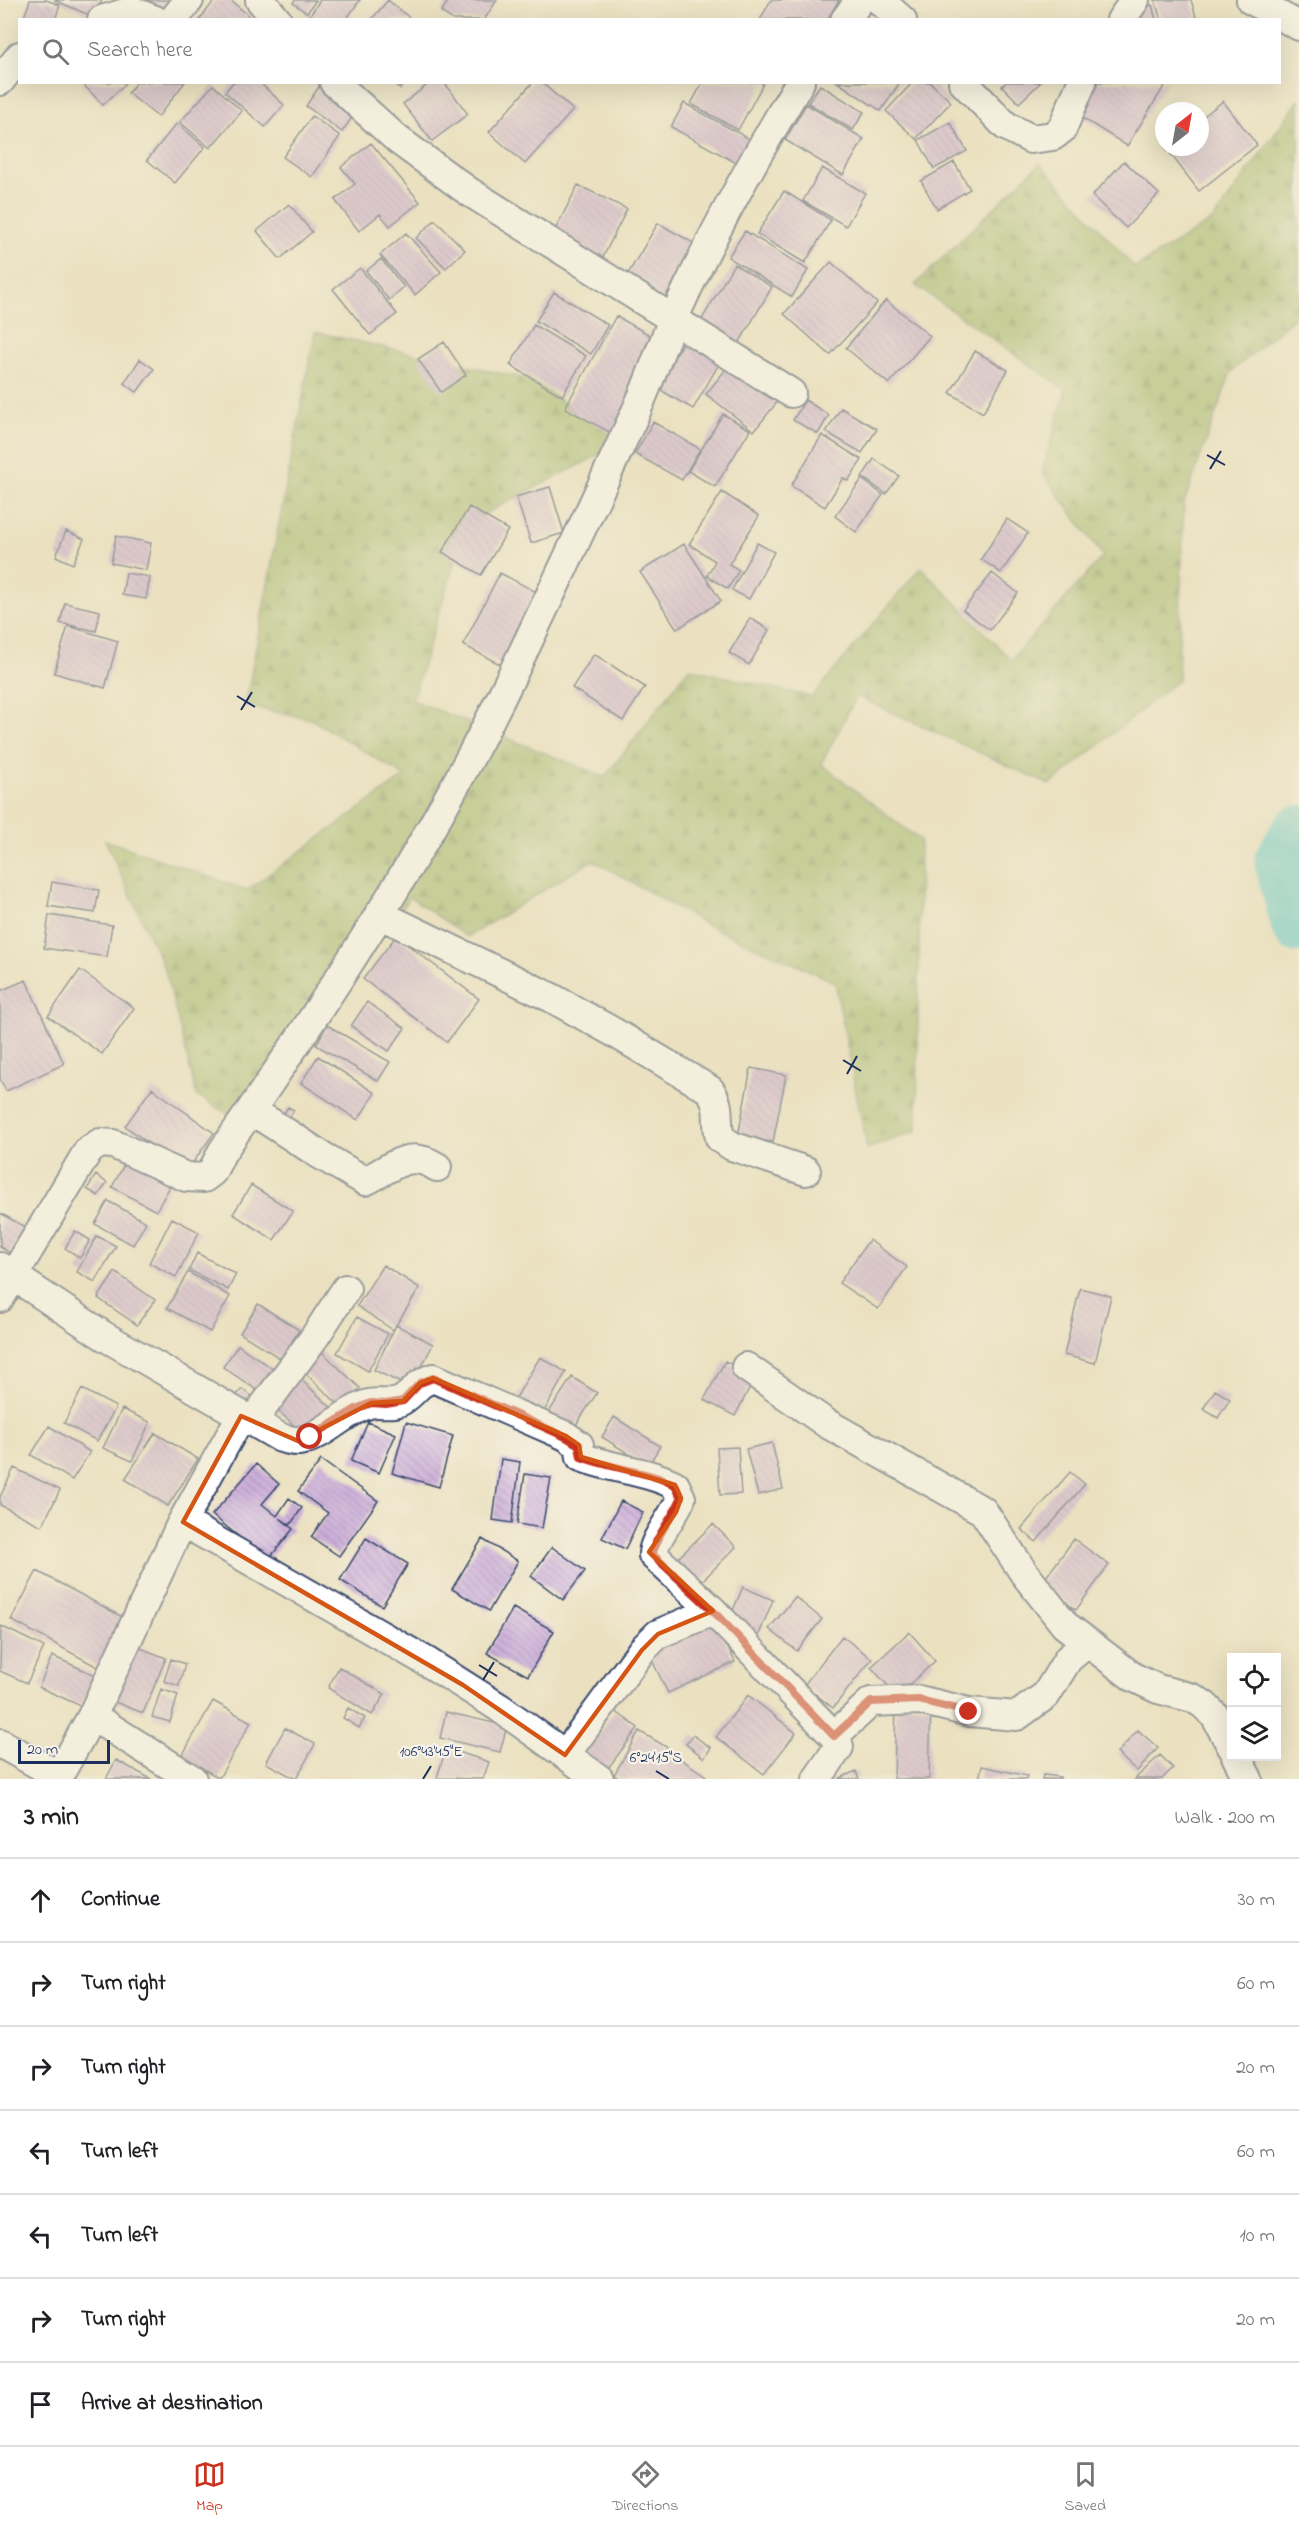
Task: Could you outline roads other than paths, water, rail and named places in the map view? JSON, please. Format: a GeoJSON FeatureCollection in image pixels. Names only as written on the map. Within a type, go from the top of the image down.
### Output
{"type":"FeatureCollection","features":[{"type":"Feature","properties":{"kind":"street"},"geometry":{"type":"LineString","coordinates":[[175,18],[189,0]]}},
{"type":"Feature","properties":{"kind":"street"},"geometry":{"type":"LineString","coordinates":[[260,0],[275,18]]}},
{"type":"Feature","properties":{"kind":"street"},"geometry":{"type":"LineString","coordinates":[[846,18],[860,0]]}},
{"type":"Feature","properties":{"kind":"street"},"geometry":{"type":"LineString","coordinates":[[879,0],[900,18]]}},
{"type":"Feature","properties":{"kind":"street"},"geometry":{"type":"LineString","coordinates":[[1122,18],[1135,0]]}},
{"type":"Feature","properties":{"kind":"street"},"geometry":{"type":"LineString","coordinates":[[1251,0],[1299,26]]}},
{"type":"Feature","properties":{"kind":"street"},"geometry":{"type":"LineString","coordinates":[[109,18],[132,11],[149,18]]}},
{"type":"Feature","properties":{"kind":"street"},"geometry":{"type":"LineString","coordinates":[[0,81],[18,58]]}},
{"type":"Feature","properties":{"kind":"street"},"geometry":{"type":"LineString","coordinates":[[336,84],[398,140],[468,191],[790,393]]}},
{"type":"Feature","properties":{"kind":"street"},"geometry":{"type":"LineString","coordinates":[[799,84],[736,189],[673,320],[634,415],[512,675],[434,822],[324,1003],[222,1152],[212,1172],[204,1178],[186,1177],[112,1144],[100,1143],[88,1151],[4,1281],[281,1438],[298,1441],[310,1437],[356,1409],[371,1403],[386,1404],[403,1401],[420,1383],[433,1378],[566,1437],[579,1445],[581,1457],[657,1476],[675,1485],[681,1498],[676,1512],[652,1547],[653,1555],[713,1611],[834,1736],[839,1747],[817,1779]]}},
{"type":"Feature","properties":{"kind":"street"},"geometry":{"type":"LineString","coordinates":[[965,84],[1006,126],[1031,139],[1053,136],[1062,129],[1081,84]]}},
{"type":"Feature","properties":{"kind":"street"},"geometry":{"type":"LineString","coordinates":[[379,914],[552,998],[710,1090],[718,1102],[717,1125],[720,1138],[732,1146],[806,1171]]}},
{"type":"Feature","properties":{"kind":"street"},"geometry":{"type":"LineString","coordinates":[[251,1110],[365,1181],[409,1158],[425,1159],[437,1167]]}},
{"type":"Feature","properties":{"kind":"street"},"geometry":{"type":"LineString","coordinates":[[0,1743],[58,1778],[92,1716],[183,1522],[247,1419],[314,1338],[346,1289]]}},
{"type":"Feature","properties":{"kind":"street"},"geometry":{"type":"LineString","coordinates":[[746,1367],[826,1423],[983,1511],[1024,1573],[1065,1625],[1132,1677],[1158,1689],[1193,1698],[1215,1716],[1227,1738]]}},
{"type":"Feature","properties":{"kind":"street"},"geometry":{"type":"LineString","coordinates":[[183,1522],[429,1664],[500,1708],[599,1779]]}},
{"type":"Feature","properties":{"kind":"street"},"geometry":{"type":"LineString","coordinates":[[565,1755],[642,1650],[658,1634],[713,1611]]}},
{"type":"Feature","properties":{"kind":"street"},"geometry":{"type":"LineString","coordinates":[[834,1736],[871,1702],[919,1700],[969,1712],[1017,1716],[1046,1695],[1068,1659],[1087,1643]]}},
{"type":"Feature","properties":{"kind":"street"},"geometry":{"type":"LineString","coordinates":[[92,1716],[192,1779]]}},
{"type":"Feature","properties":{"kind":"street"},"geometry":{"type":"LineString","coordinates":[[1239,1761],[1248,1779]]}},
{"type":"Feature","properties":{"kind":"waterway"},"geometry":{"type":"LineString","coordinates":[[1299,833],[1282,861],[1299,925]]}}]}
